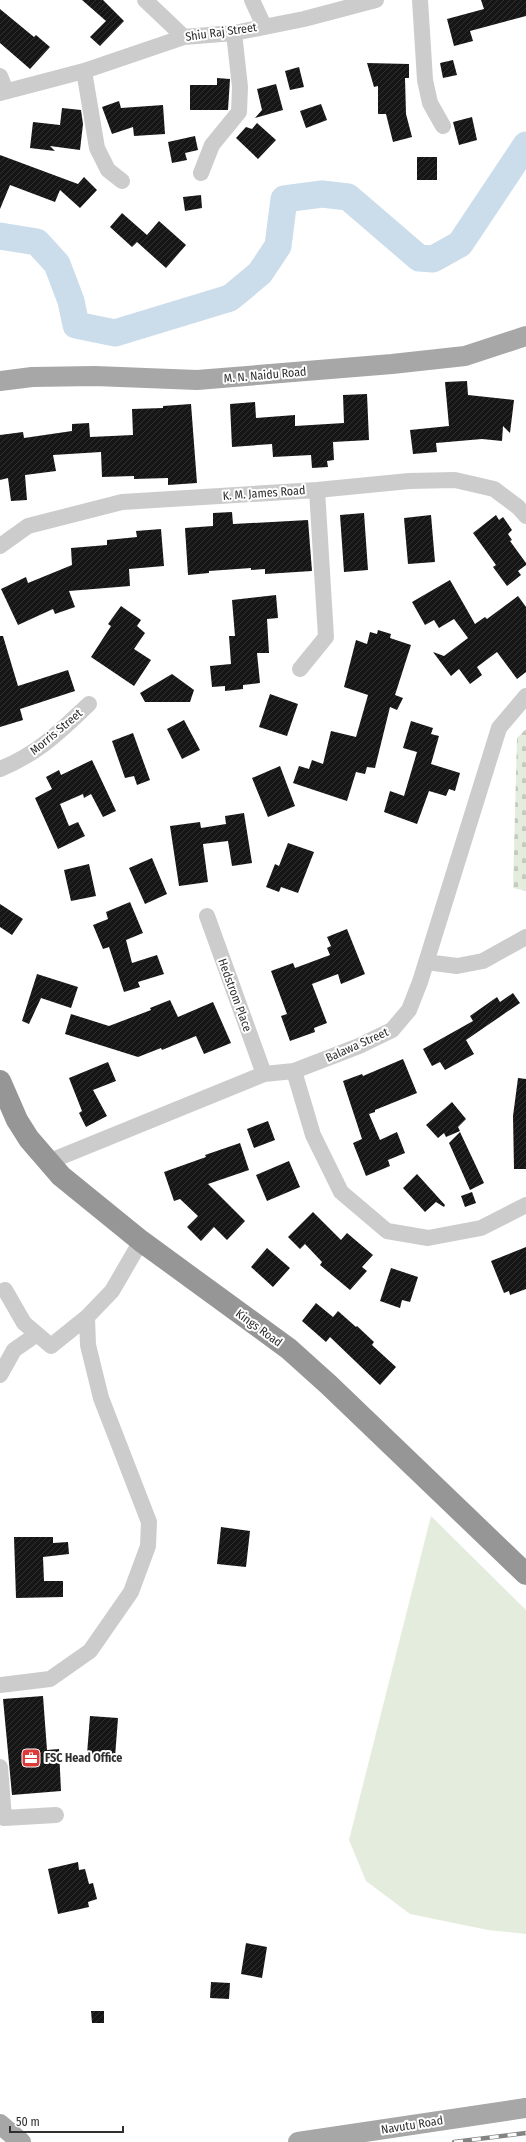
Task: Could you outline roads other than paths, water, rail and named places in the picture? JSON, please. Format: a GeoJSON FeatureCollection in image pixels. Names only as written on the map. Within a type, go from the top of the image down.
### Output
{"type":"FeatureCollection","features":[{"type":"Feature","properties":{"kind":"highway","name":"Kings Road"},"geometry":{"type":"LineString","coordinates":[[0,1081],[17,1120],[48,1162],[74,1188],[141,1241],[289,1350],[329,1385],[526,1574]]}},
{"type":"Feature","properties":{"kind":"main road","name":"M. N. Naidu Road"},"geometry":{"type":"LineString","coordinates":[[0,381],[32,377],[95,376],[197,380],[392,364],[465,356],[526,336]]}},
{"type":"Feature","properties":{"kind":"main road","name":"Navutu Road"},"geometry":{"type":"LineString","coordinates":[[298,2142],[526,2108]]}},
{"type":"Feature","properties":{"kind":"main road"},"geometry":{"type":"LineString","coordinates":[[0,2124],[21,2142]]}},
{"type":"Feature","properties":{"kind":"street"},"geometry":{"type":"LineString","coordinates":[[145,0],[184,37]]}},
{"type":"Feature","properties":{"kind":"street"},"geometry":{"type":"LineString","coordinates":[[252,0],[264,26]]}},
{"type":"Feature","properties":{"kind":"street","name":"Shiu Raj Street"},"geometry":{"type":"LineString","coordinates":[[3,92],[84,71],[184,37],[234,33],[304,19],[376,0]]}},
{"type":"Feature","properties":{"kind":"street"},"geometry":{"type":"LineString","coordinates":[[420,0],[425,80],[430,103],[443,126]]}},
{"type":"Feature","properties":{"kind":"street"},"geometry":{"type":"LineString","coordinates":[[201,174],[212,145],[239,112],[240,87],[234,33]]}},
{"type":"Feature","properties":{"kind":"street"},"geometry":{"type":"LineString","coordinates":[[84,71],[97,148],[108,170],[122,181]]}},
{"type":"Feature","properties":{"kind":"street"},"geometry":{"type":"LineString","coordinates":[[0,76],[3,92]]}},
{"type":"Feature","properties":{"kind":"street","name":"K. M. James Road"},"geometry":{"type":"LineString","coordinates":[[0,546],[28,526],[122,502],[317,490],[409,481],[455,480],[494,489],[518,507],[526,516]]}},
{"type":"Feature","properties":{"kind":"street"},"geometry":{"type":"LineString","coordinates":[[300,669],[326,637],[317,490]]}},
{"type":"Feature","properties":{"kind":"street","name":"Balawa Street"},"geometry":{"type":"LineString","coordinates":[[48,1162],[264,1074],[294,1071],[359,1046],[392,1030],[409,1010],[426,962],[499,728],[525,700]]}},
{"type":"Feature","properties":{"kind":"street","name":"Morris Street"},"geometry":{"type":"LineString","coordinates":[[0,769],[24,759],[47,742],[89,704]]}},
{"type":"Feature","properties":{"kind":"street","name":"Hedstrom Place"},"geometry":{"type":"LineString","coordinates":[[207,916],[264,1074]]}},
{"type":"Feature","properties":{"kind":"street"},"geometry":{"type":"LineString","coordinates":[[426,962],[457,966],[483,961],[526,937]]}},
{"type":"Feature","properties":{"kind":"street"},"geometry":{"type":"LineString","coordinates":[[294,1071],[313,1135],[341,1192],[387,1231],[428,1238],[443,1236],[480,1228],[526,1205]]}},
{"type":"Feature","properties":{"kind":"street"},"geometry":{"type":"LineString","coordinates":[[5,1290],[24,1323],[51,1346],[87,1317],[112,1291],[141,1241]]}},
{"type":"Feature","properties":{"kind":"street"},"geometry":{"type":"LineString","coordinates":[[0,1685],[50,1679],[90,1651],[131,1592],[148,1546],[149,1522],[101,1398],[88,1345],[87,1317]]}},
{"type":"Feature","properties":{"kind":"street"},"geometry":{"type":"LineString","coordinates":[[0,1376],[14,1350],[37,1334]]}},
{"type":"Feature","properties":{"kind":"street"},"geometry":{"type":"LineString","coordinates":[[0,1767],[4,1818],[56,1816]]}},
{"type":"Feature","properties":{"kind":"waterway"},"geometry":{"type":"LineString","coordinates":[[0,236],[37,242],[57,264],[71,301],[76,325],[115,333],[230,298],[260,273],[278,246],[284,199],[322,194],[348,197],[419,258],[433,259],[460,244],[526,145]]}},
{"type":"Feature","properties":{"kind":"railway"},"geometry":{"type":"LineString","coordinates":[[454,2142],[526,2133]]}},
{"type":"Feature","properties":{"kind":"place","name":"FSC Head Office"},"geometry":{"type":"Point","coordinates":[31,1758]}}]}
